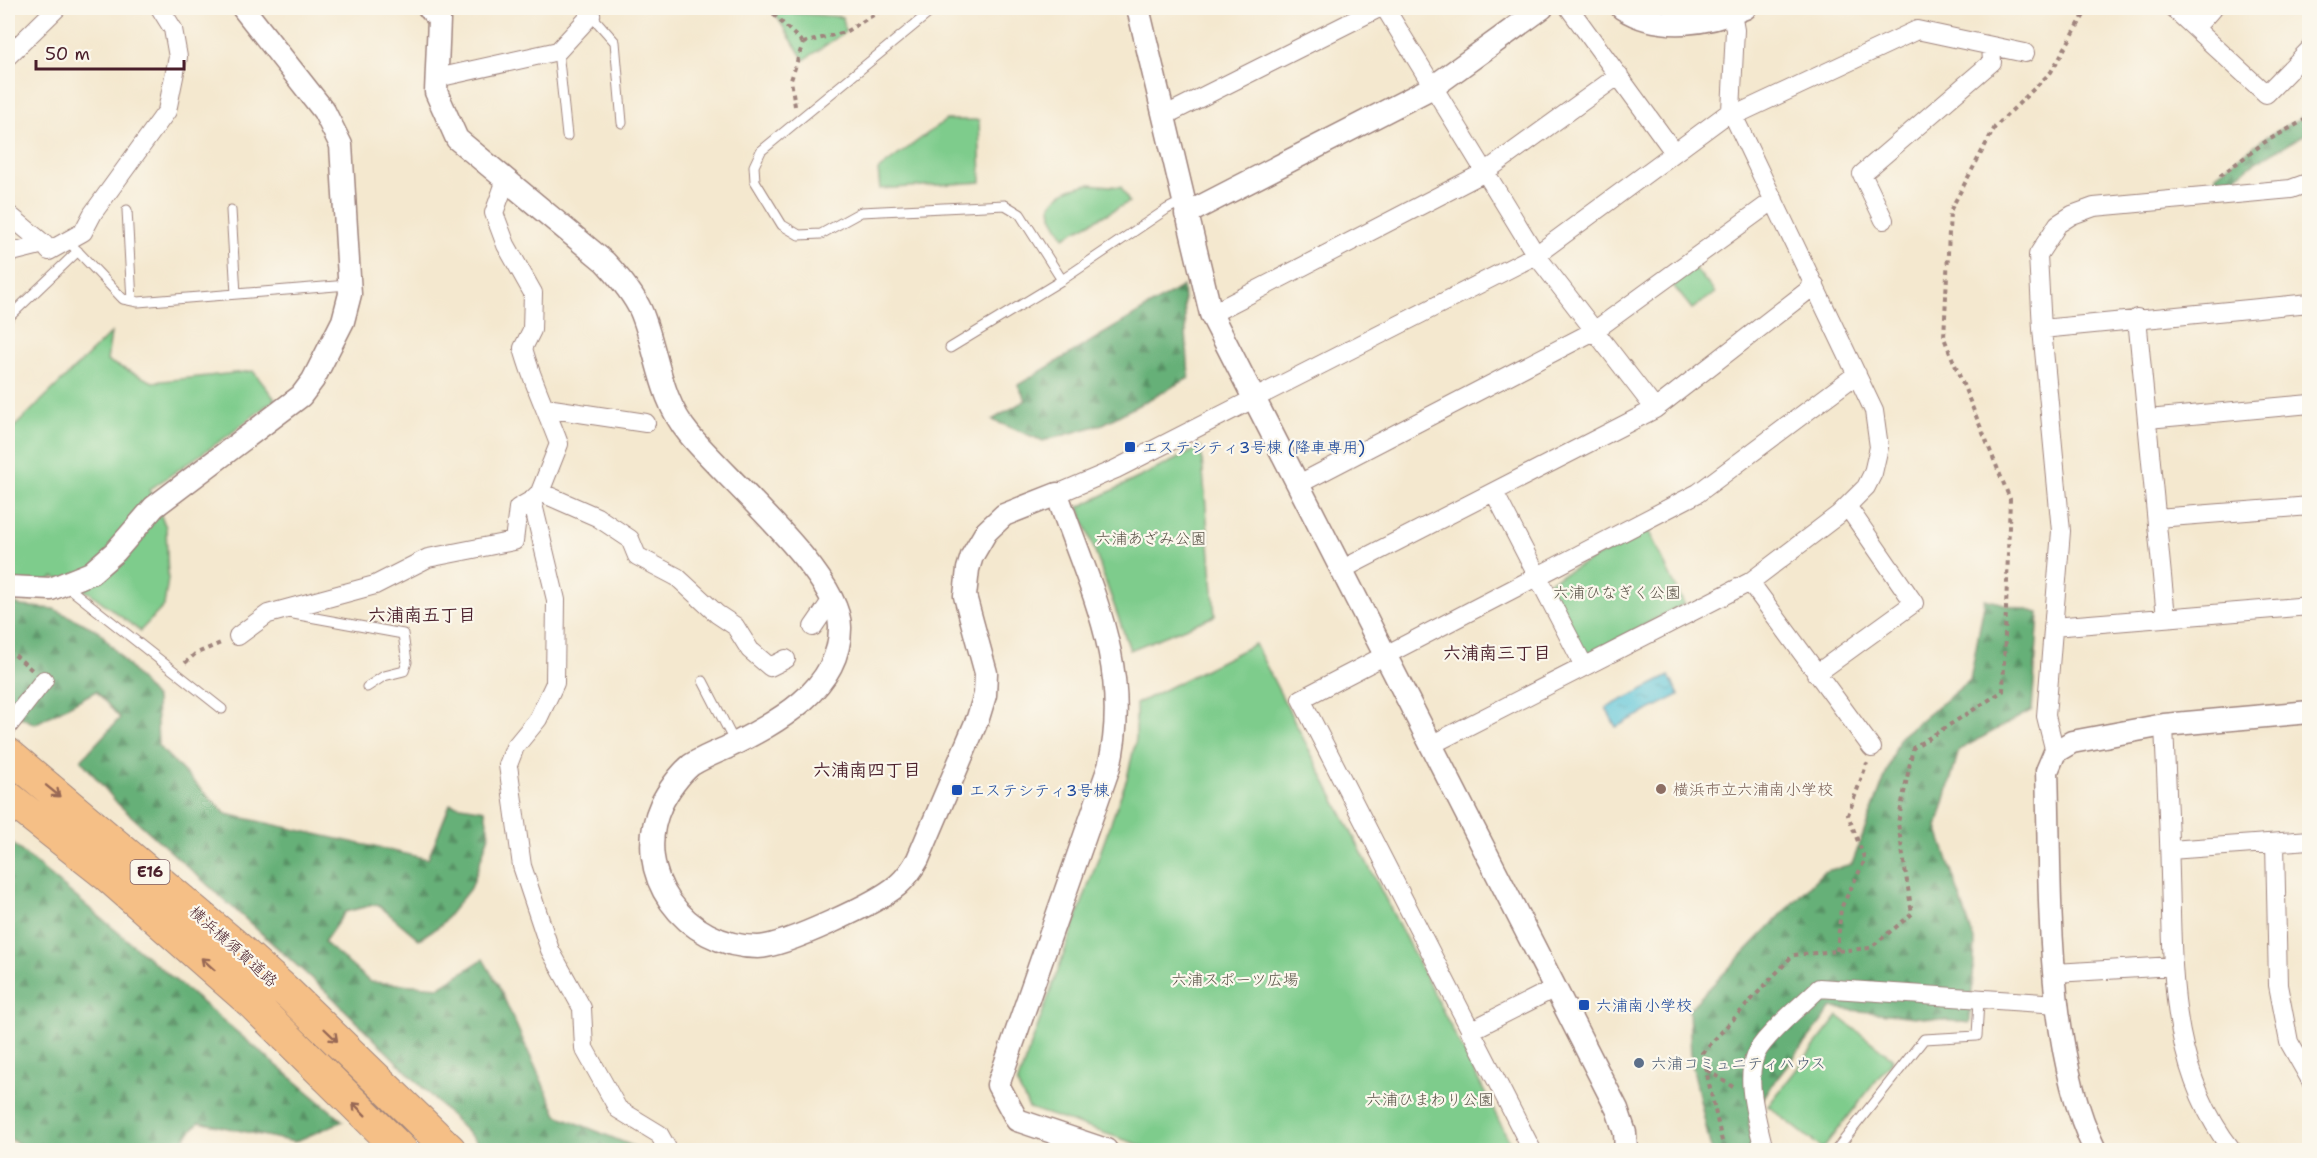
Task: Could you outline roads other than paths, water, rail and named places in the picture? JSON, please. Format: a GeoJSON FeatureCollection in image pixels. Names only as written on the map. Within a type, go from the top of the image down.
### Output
{"type":"FeatureCollection","features":[{"type":"Feature","properties":{"kind":"highway","name":"横浜横須賀道路"},"geometry":{"type":"LineString","coordinates":[[8,754],[155,876],[289,994],[450,1150]]}},
{"type":"Feature","properties":{"kind":"highway","name":"横浜横須賀道路"},"geometry":{"type":"LineString","coordinates":[[8,797],[108,876],[252,1003],[401,1150]]}},
{"type":"Feature","properties":{"kind":"street"},"geometry":{"type":"LineString","coordinates":[[8,56],[57,8]]}},
{"type":"Feature","properties":{"kind":"street"},"geometry":{"type":"LineString","coordinates":[[8,214],[44,243],[49,251],[73,246],[93,213],[167,111],[178,57],[173,28],[160,8]]}},
{"type":"Feature","properties":{"kind":"street"},"geometry":{"type":"LineString","coordinates":[[8,587],[51,589],[91,573],[104,562],[154,507],[301,396],[313,380],[343,321],[349,285],[338,136],[324,111],[243,8]]}},
{"type":"Feature","properties":{"kind":"street"},"geometry":{"type":"LineString","coordinates":[[429,8],[439,19],[436,92],[457,139],[605,262],[618,276],[641,311],[662,384],[679,422],[811,565],[833,598],[841,624],[838,650],[824,681],[786,714],[689,767],[661,806],[653,851],[658,881],[666,898],[690,923],[721,941],[739,945],[773,946],[875,900],[898,885],[918,859],[983,706],[986,673],[965,596],[972,556],[986,532],[1004,515],[1116,469],[1536,255],[1674,152],[1732,114],[1917,30],[2025,53]]}},
{"type":"Feature","properties":{"kind":"street"},"geometry":{"type":"LineString","coordinates":[[1138,8],[1211,314],[1623,1122],[1626,1150]]}},
{"type":"Feature","properties":{"kind":"street"},"geometry":{"type":"LineString","coordinates":[[1164,116],[1379,8]]}},
{"type":"Feature","properties":{"kind":"street"},"geometry":{"type":"LineString","coordinates":[[1385,8],[1536,255],[1655,409]]}},
{"type":"Feature","properties":{"kind":"street"},"geometry":{"type":"LineString","coordinates":[[1185,208],[1433,87],[1542,8]]}},
{"type":"Feature","properties":{"kind":"street"},"geometry":{"type":"LineString","coordinates":[[1569,8],[1674,152]]}},
{"type":"Feature","properties":{"kind":"street"},"geometry":{"type":"LineString","coordinates":[[1431,745],[1750,582],[1847,506],[1869,480],[1879,447],[1874,411],[1732,114],[1736,9],[1714,19],[1677,23],[1640,16],[1622,8]]}},
{"type":"Feature","properties":{"kind":"street"},"geometry":{"type":"LineString","coordinates":[[2173,8],[2266,94],[2310,49]]}},
{"type":"Feature","properties":{"kind":"street"},"geometry":{"type":"LineString","coordinates":[[2194,28],[2213,8]]}},
{"type":"Feature","properties":{"kind":"street"},"geometry":{"type":"LineString","coordinates":[[437,78],[558,51],[589,11]]}},
{"type":"Feature","properties":{"kind":"street"},"geometry":{"type":"LineString","coordinates":[[1884,220],[1862,174],[1992,62],[1991,46]]}},
{"type":"Feature","properties":{"kind":"street"},"geometry":{"type":"LineString","coordinates":[[1211,314],[1485,172],[1619,75]]}},
{"type":"Feature","properties":{"kind":"street"},"geometry":{"type":"LineString","coordinates":[[238,636],[268,614],[283,612],[375,585],[428,558],[514,541],[518,508],[536,496],[559,444],[546,408],[534,387],[523,348],[532,330],[533,293],[506,245],[494,213],[506,180]]}},
{"type":"Feature","properties":{"kind":"street"},"geometry":{"type":"LineString","coordinates":[[2055,752],[2046,716],[2061,531],[2042,329],[2038,255],[2058,225],[2072,215],[2094,207],[2290,189],[2310,182]]}},
{"type":"Feature","properties":{"kind":"street"},"geometry":{"type":"LineString","coordinates":[[1297,485],[1594,331],[1774,200]]}},
{"type":"Feature","properties":{"kind":"street"},"geometry":{"type":"LineString","coordinates":[[8,254],[44,243]]}},
{"type":"Feature","properties":{"kind":"street"},"geometry":{"type":"LineString","coordinates":[[1341,570],[1655,409],[1815,285]]}},
{"type":"Feature","properties":{"kind":"street"},"geometry":{"type":"LineString","coordinates":[[2042,329],[2310,303]]}},
{"type":"Feature","properties":{"kind":"street"},"geometry":{"type":"LineString","coordinates":[[2137,318],[2166,617]]}},
{"type":"Feature","properties":{"kind":"street"},"geometry":{"type":"LineString","coordinates":[[1532,1150],[1301,699],[1698,494],[1857,374]]}},
{"type":"Feature","properties":{"kind":"street"},"geometry":{"type":"LineString","coordinates":[[2148,419],[2310,404]]}},
{"type":"Feature","properties":{"kind":"street"},"geometry":{"type":"LineString","coordinates":[[546,408],[646,423]]}},
{"type":"Feature","properties":{"kind":"street"},"geometry":{"type":"LineString","coordinates":[[1494,492],[1584,666]]}},
{"type":"Feature","properties":{"kind":"street"},"geometry":{"type":"LineString","coordinates":[[1057,494],[1109,644],[1116,682],[1117,723],[1109,767],[998,1084],[1017,1120],[1106,1150]]}},
{"type":"Feature","properties":{"kind":"street"},"geometry":{"type":"LineString","coordinates":[[536,496],[597,517],[630,539],[637,556],[677,577],[717,614],[735,626],[750,650],[770,667],[786,659]]}},
{"type":"Feature","properties":{"kind":"street"},"geometry":{"type":"LineString","coordinates":[[536,496],[556,600],[555,683],[538,718],[515,747],[508,765],[522,866],[550,950],[582,1008],[584,1048],[618,1109],[659,1134],[668,1150]]}},
{"type":"Feature","properties":{"kind":"street"},"geometry":{"type":"LineString","coordinates":[[1816,674],[1914,603],[1847,506]]}},
{"type":"Feature","properties":{"kind":"street"},"geometry":{"type":"LineString","coordinates":[[2157,518],[2310,506]]}},
{"type":"Feature","properties":{"kind":"street"},"geometry":{"type":"LineString","coordinates":[[1750,582],[1872,748]]}},
{"type":"Feature","properties":{"kind":"street"},"geometry":{"type":"LineString","coordinates":[[813,627],[833,598]]}},
{"type":"Feature","properties":{"kind":"street"},"geometry":{"type":"LineString","coordinates":[[2053,627],[2310,606]]}},
{"type":"Feature","properties":{"kind":"street"},"geometry":{"type":"LineString","coordinates":[[8,726],[44,680]]}},
{"type":"Feature","properties":{"kind":"street"},"geometry":{"type":"LineString","coordinates":[[2095,1150],[2077,1109],[2058,1004],[2047,771],[2055,752],[2072,742],[2164,725],[2310,712]]}},
{"type":"Feature","properties":{"kind":"street"},"geometry":{"type":"LineString","coordinates":[[2164,725],[2175,1012],[2194,1081],[2223,1139],[2232,1150]]}},
{"type":"Feature","properties":{"kind":"street"},"geometry":{"type":"LineString","coordinates":[[2170,850],[2310,840]]}},
{"type":"Feature","properties":{"kind":"street"},"geometry":{"type":"LineString","coordinates":[[2276,843],[2278,985],[2289,1042],[2310,1079]]}},
{"type":"Feature","properties":{"kind":"street"},"geometry":{"type":"LineString","coordinates":[[2055,973],[2173,966]]}},
{"type":"Feature","properties":{"kind":"street"},"geometry":{"type":"LineString","coordinates":[[1470,1031],[1555,988]]}},
{"type":"Feature","properties":{"kind":"street"},"geometry":{"type":"LineString","coordinates":[[1764,1150],[1754,1102],[1751,1070],[1758,1048],[1819,988],[2058,1004]]}},
{"type":"Feature","properties":{"kind":"lane"},"geometry":{"type":"LineString","coordinates":[[935,8],[761,152],[754,166],[755,181],[782,225],[799,235],[821,234],[861,212],[1005,205],[1020,214],[1062,280]]}},
{"type":"Feature","properties":{"kind":"lane"},"geometry":{"type":"LineString","coordinates":[[589,11],[615,42],[622,123]]}},
{"type":"Feature","properties":{"kind":"lane"},"geometry":{"type":"LineString","coordinates":[[558,51],[567,136]]}},
{"type":"Feature","properties":{"kind":"lane"},"geometry":{"type":"LineString","coordinates":[[950,348],[1062,280],[1167,209],[1185,208]]}},
{"type":"Feature","properties":{"kind":"lane"},"geometry":{"type":"LineString","coordinates":[[127,210],[132,301]]}},
{"type":"Feature","properties":{"kind":"lane"},"geometry":{"type":"LineString","coordinates":[[231,210],[236,294]]}},
{"type":"Feature","properties":{"kind":"lane"},"geometry":{"type":"LineString","coordinates":[[8,318],[73,246],[123,299],[132,301],[349,285]]}},
{"type":"Feature","properties":{"kind":"lane"},"geometry":{"type":"LineString","coordinates":[[65,585],[222,709]]}},
{"type":"Feature","properties":{"kind":"lane"},"geometry":{"type":"LineString","coordinates":[[283,612],[403,634],[406,662],[404,671],[384,676],[367,687]]}},
{"type":"Feature","properties":{"kind":"lane"},"geometry":{"type":"LineString","coordinates":[[703,681],[735,743]]}},
{"type":"Feature","properties":{"kind":"lane"},"geometry":{"type":"LineString","coordinates":[[1836,1150],[1924,1039],[1977,1036],[1979,1000]]}},
{"type":"Feature","properties":{"kind":"water"},"geometry":{"type":"Polygon","coordinates":[[[1669,676],[1679,695],[1616,727],[1606,708],[1669,676]]]}},
{"type":"Feature","properties":{"kind":"place","name":"エステシティ3号棟 (降車専用)"},"geometry":{"type":"Point","coordinates":[1130,447]}},
{"type":"Feature","properties":{"kind":"place","name":"横浜市立六浦南小学校"},"geometry":{"type":"Point","coordinates":[1661,789]}},
{"type":"Feature","properties":{"kind":"place","name":"エステシティ3号棟"},"geometry":{"type":"Point","coordinates":[957,790]}},
{"type":"Feature","properties":{"kind":"place","name":"六浦南小学校"},"geometry":{"type":"Point","coordinates":[1584,1005]}},
{"type":"Feature","properties":{"kind":"place","name":"六浦コミュニティハウス"},"geometry":{"type":"Point","coordinates":[1639,1063]}},
{"type":"Feature","properties":{"kind":"district","name":"六浦南五丁目"},"geometry":{"type":"Point","coordinates":[422,615]}},
{"type":"Feature","properties":{"kind":"district","name":"六浦南三丁目"},"geometry":{"type":"Point","coordinates":[1497,653]}},
{"type":"Feature","properties":{"kind":"district","name":"六浦南四丁目"},"geometry":{"type":"Point","coordinates":[867,770]}},
{"type":"Feature","properties":{"kind":"park label","name":"六浦あざみ公園"},"geometry":{"type":"Point","coordinates":[1151,538]}},
{"type":"Feature","properties":{"kind":"park label","name":"六浦ひなぎく公園"},"geometry":{"type":"Point","coordinates":[1617,592]}},
{"type":"Feature","properties":{"kind":"park label","name":"六浦スポーツ広場"},"geometry":{"type":"Point","coordinates":[1235,979]}},
{"type":"Feature","properties":{"kind":"park label","name":"六浦ひまわり公園"},"geometry":{"type":"Point","coordinates":[1430,1099]}}]}
